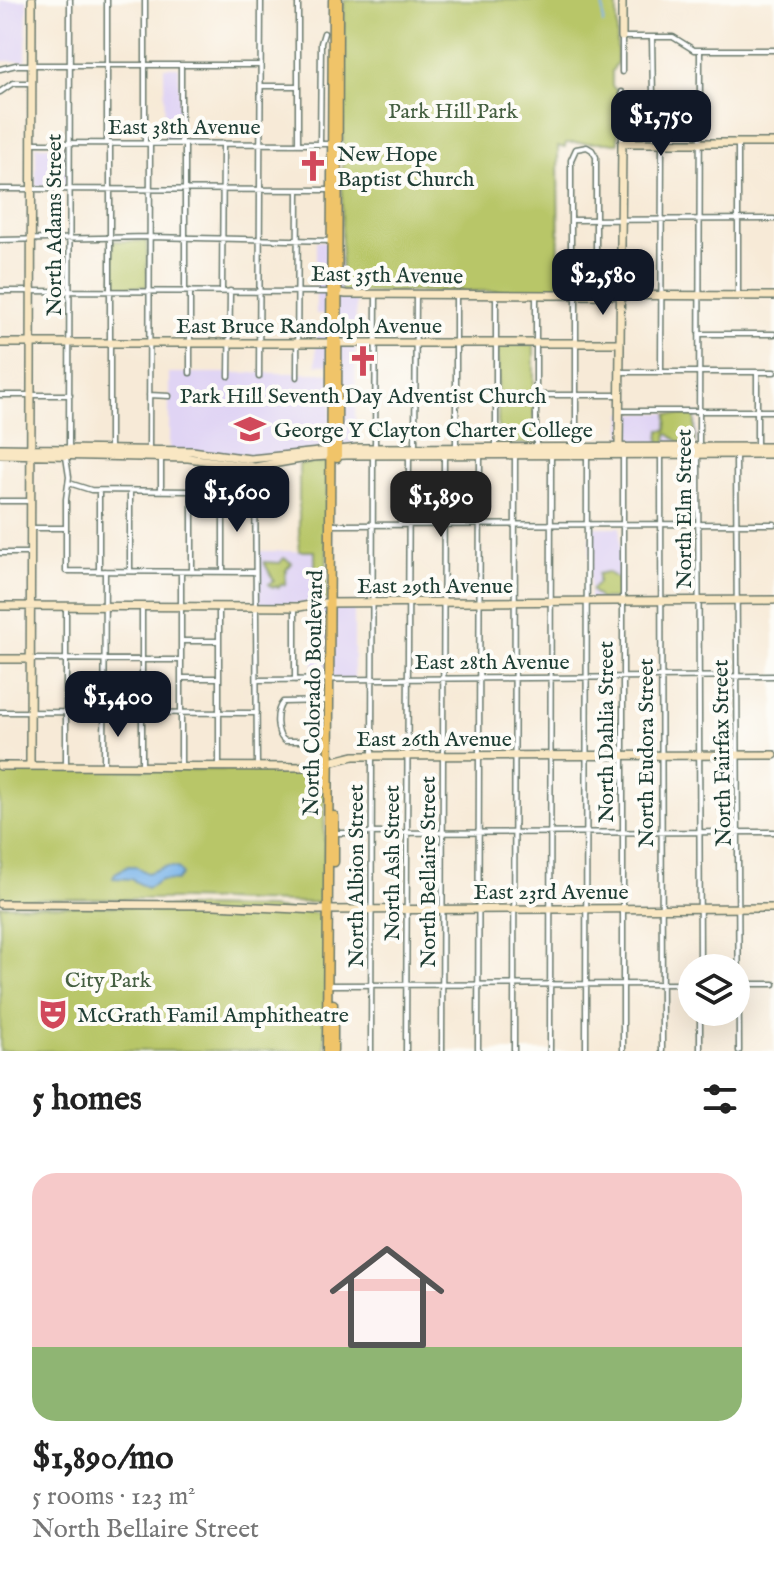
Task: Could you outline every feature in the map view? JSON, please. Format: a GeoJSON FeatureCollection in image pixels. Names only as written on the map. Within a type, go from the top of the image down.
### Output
{"type":"FeatureCollection","features":[{"type":"Feature","properties":{"kind":"main road","name":"North Colorado Boulevard"},"geometry":{"type":"LineString","coordinates":[[330,1051],[336,0]]}},
{"type":"Feature","properties":{"kind":"main road","name":"North Colorado Boulevard"},"geometry":{"type":"LineString","coordinates":[[331,909],[334,833],[331,701],[334,680]]}},
{"type":"Feature","properties":{"kind":"street"},"geometry":{"type":"LineString","coordinates":[[30,766],[32,0]]}},
{"type":"Feature","properties":{"kind":"street","name":"North Adams Street"},"geometry":{"type":"LineString","coordinates":[[70,0],[70,395],[66,571],[102,571]]}},
{"type":"Feature","properties":{"kind":"street"},"geometry":{"type":"LineString","coordinates":[[107,0],[110,450]]}},
{"type":"Feature","properties":{"kind":"street"},"geometry":{"type":"LineString","coordinates":[[145,0],[150,190],[149,454]]}},
{"type":"Feature","properties":{"kind":"street"},"geometry":{"type":"LineString","coordinates":[[259,377],[261,0]]}},
{"type":"Feature","properties":{"kind":"street"},"geometry":{"type":"LineString","coordinates":[[298,0],[298,144]]}},
{"type":"Feature","properties":{"kind":"street"},"geometry":{"type":"LineString","coordinates":[[622,0],[622,72]]}},
{"type":"Feature","properties":{"kind":"street"},"geometry":{"type":"LineString","coordinates":[[320,144],[321,43],[324,33]]}},
{"type":"Feature","properties":{"kind":"street"},"geometry":{"type":"LineString","coordinates":[[622,37],[673,37],[690,49],[700,50],[774,50]]}},
{"type":"Feature","properties":{"kind":"street"},"geometry":{"type":"LineString","coordinates":[[652,37],[653,97],[662,101],[700,101]]}},
{"type":"Feature","properties":{"kind":"street","name":"North Elm Street"},"geometry":{"type":"LineString","coordinates":[[700,50],[700,954]]}},
{"type":"Feature","properties":{"kind":"street"},"geometry":{"type":"LineString","coordinates":[[0,69],[31,64],[260,65]]}},
{"type":"Feature","properties":{"kind":"street"},"geometry":{"type":"LineString","coordinates":[[181,65],[190,373]]}},
{"type":"Feature","properties":{"kind":"street"},"geometry":{"type":"LineString","coordinates":[[0,92],[13,83],[31,83]]}},
{"type":"Feature","properties":{"kind":"street"},"geometry":{"type":"LineString","coordinates":[[261,86],[298,86]]}},
{"type":"Feature","properties":{"kind":"street","name":"North Dahlia Street"},"geometry":{"type":"LineString","coordinates":[[622,92],[619,412],[623,524],[623,1051]]}},
{"type":"Feature","properties":{"kind":"street","name":"East 38th Avenue"},"geometry":{"type":"LineString","coordinates":[[31,143],[335,144]]}},
{"type":"Feature","properties":{"kind":"street"},"geometry":{"type":"LineString","coordinates":[[222,290],[223,143]]}},
{"type":"Feature","properties":{"kind":"street"},"geometry":{"type":"LineString","coordinates":[[622,143],[774,143]]}},
{"type":"Feature","properties":{"kind":"street"},"geometry":{"type":"LineString","coordinates":[[661,372],[662,143]]}},
{"type":"Feature","properties":{"kind":"street"},"geometry":{"type":"LineString","coordinates":[[738,143],[738,296]]}},
{"type":"Feature","properties":{"kind":"street"},"geometry":{"type":"LineString","coordinates":[[576,447],[576,293],[571,265],[572,157],[576,149],[584,147],[591,149],[595,155],[594,270]]}},
{"type":"Feature","properties":{"kind":"street"},"geometry":{"type":"LineString","coordinates":[[0,189],[335,190]]}},
{"type":"Feature","properties":{"kind":"street"},"geometry":{"type":"LineString","coordinates":[[297,377],[298,190]]}},
{"type":"Feature","properties":{"kind":"street"},"geometry":{"type":"LineString","coordinates":[[572,220],[774,219]]}},
{"type":"Feature","properties":{"kind":"street"},"geometry":{"type":"LineString","coordinates":[[0,240],[149,237],[335,241]]}},
{"type":"Feature","properties":{"kind":"street"},"geometry":{"type":"LineString","coordinates":[[594,270],[603,276]]}},
{"type":"Feature","properties":{"kind":"street"},"geometry":{"type":"LineString","coordinates":[[575,277],[594,270]]}},
{"type":"Feature","properties":{"kind":"street"},"geometry":{"type":"LineString","coordinates":[[229,376],[230,290]]}},
{"type":"Feature","properties":{"kind":"street","name":"East 35th Avenue"},"geometry":{"type":"LineString","coordinates":[[0,291],[230,290],[774,296]]}},
{"type":"Feature","properties":{"kind":"street","name":"North Albion Street"},"geometry":{"type":"LineString","coordinates":[[371,1051],[372,452],[376,294]]}},
{"type":"Feature","properties":{"kind":"street"},"geometry":{"type":"LineString","coordinates":[[408,454],[415,448],[416,294]]}},
{"type":"Feature","properties":{"kind":"street"},"geometry":{"type":"LineString","coordinates":[[456,294],[456,447]]}},
{"type":"Feature","properties":{"kind":"street"},"geometry":{"type":"LineString","coordinates":[[496,294],[496,451]]}},
{"type":"Feature","properties":{"kind":"street"},"geometry":{"type":"LineString","coordinates":[[536,294],[536,445]]}},
{"type":"Feature","properties":{"kind":"street"},"geometry":{"type":"LineString","coordinates":[[699,334],[774,334]]}},
{"type":"Feature","properties":{"kind":"street","name":"East Bruce Randolph Avenue"},"geometry":{"type":"LineString","coordinates":[[0,343],[619,343]]}},
{"type":"Feature","properties":{"kind":"street"},"geometry":{"type":"LineString","coordinates":[[619,372],[774,372]]}},
{"type":"Feature","properties":{"kind":"street"},"geometry":{"type":"LineString","coordinates":[[757,372],[757,447]]}},
{"type":"Feature","properties":{"kind":"street"},"geometry":{"type":"LineString","coordinates":[[0,395],[70,395]]}},
{"type":"Feature","properties":{"kind":"street"},"geometry":{"type":"LineString","coordinates":[[149,395],[169,396]]}},
{"type":"Feature","properties":{"kind":"street"},"geometry":{"type":"LineString","coordinates":[[536,395],[619,395]]}},
{"type":"Feature","properties":{"kind":"street"},"geometry":{"type":"LineString","coordinates":[[619,412],[774,411]]}},
{"type":"Feature","properties":{"kind":"street"},"geometry":{"type":"LineString","coordinates":[[372,452],[480,454],[536,445],[661,454],[774,447]]}},
{"type":"Feature","properties":{"kind":"street"},"geometry":{"type":"LineString","coordinates":[[161,454],[255,467],[415,448],[456,447],[496,451]]}},
{"type":"Feature","properties":{"kind":"street"},"geometry":{"type":"LineString","coordinates":[[68,455],[110,450],[149,454]]}},
{"type":"Feature","properties":{"kind":"street"},"geometry":{"type":"LineString","coordinates":[[515,450],[551,455],[621,451],[774,454]]}},
{"type":"Feature","properties":{"kind":"street"},"geometry":{"type":"LineString","coordinates":[[514,1051],[515,450]]}},
{"type":"Feature","properties":{"kind":"street"},"geometry":{"type":"LineString","coordinates":[[0,451],[68,455],[196,451],[250,459],[334,457]]}},
{"type":"Feature","properties":{"kind":"street"},"geometry":{"type":"LineString","coordinates":[[161,454],[161,490]]}},
{"type":"Feature","properties":{"kind":"street","name":"North Ash Street"},"geometry":{"type":"LineString","coordinates":[[406,1051],[408,454]]}},
{"type":"Feature","properties":{"kind":"street","name":"North Bellaire Street"},"geometry":{"type":"LineString","coordinates":[[442,1051],[444,454]]}},
{"type":"Feature","properties":{"kind":"street"},"geometry":{"type":"LineString","coordinates":[[478,1051],[480,454]]}},
{"type":"Feature","properties":{"kind":"street","name":"North Eudora Street"},"geometry":{"type":"LineString","coordinates":[[661,454],[662,1051]]}},
{"type":"Feature","properties":{"kind":"street","name":"North Fairfax Street"},"geometry":{"type":"LineString","coordinates":[[736,454],[737,954]]}},
{"type":"Feature","properties":{"kind":"street"},"geometry":{"type":"LineString","coordinates":[[550,1051],[551,455]]}},
{"type":"Feature","properties":{"kind":"street"},"geometry":{"type":"LineString","coordinates":[[586,1051],[587,455]]}},
{"type":"Feature","properties":{"kind":"street"},"geometry":{"type":"LineString","coordinates":[[297,460],[334,457]]}},
{"type":"Feature","properties":{"kind":"street"},"geometry":{"type":"LineString","coordinates":[[255,467],[257,766]]}},
{"type":"Feature","properties":{"kind":"street"},"geometry":{"type":"LineString","coordinates":[[69,483],[86,490],[192,491],[254,500]]}},
{"type":"Feature","properties":{"kind":"street"},"geometry":{"type":"LineString","coordinates":[[99,491],[104,607],[104,766]]}},
{"type":"Feature","properties":{"kind":"street"},"geometry":{"type":"LineString","coordinates":[[130,491],[130,571]]}},
{"type":"Feature","properties":{"kind":"street"},"geometry":{"type":"LineString","coordinates":[[192,491],[192,572]]}},
{"type":"Feature","properties":{"kind":"street"},"geometry":{"type":"LineString","coordinates":[[223,497],[223,572]]}},
{"type":"Feature","properties":{"kind":"street"},"geometry":{"type":"LineString","coordinates":[[0,501],[31,501]]}},
{"type":"Feature","properties":{"kind":"street"},"geometry":{"type":"LineString","coordinates":[[334,525],[774,524]]}},
{"type":"Feature","properties":{"kind":"street"},"geometry":{"type":"LineString","coordinates":[[31,528],[66,528]]}},
{"type":"Feature","properties":{"kind":"street"},"geometry":{"type":"LineString","coordinates":[[0,553],[30,553]]}},
{"type":"Feature","properties":{"kind":"street"},"geometry":{"type":"LineString","coordinates":[[102,571],[254,572]]}},
{"type":"Feature","properties":{"kind":"street"},"geometry":{"type":"LineString","coordinates":[[181,572],[181,766]]}},
{"type":"Feature","properties":{"kind":"street","name":"East 29th Avenue"},"geometry":{"type":"LineString","coordinates":[[0,606],[295,609],[334,603],[774,600]]}},
{"type":"Feature","properties":{"kind":"street"},"geometry":{"type":"LineString","coordinates":[[66,607],[66,766]]}},
{"type":"Feature","properties":{"kind":"street"},"geometry":{"type":"LineString","coordinates":[[142,607],[142,766]]}},
{"type":"Feature","properties":{"kind":"street"},"geometry":{"type":"LineString","coordinates":[[219,607],[219,766]]}},
{"type":"Feature","properties":{"kind":"street"},"geometry":{"type":"LineString","coordinates":[[295,609],[295,680]]}},
{"type":"Feature","properties":{"kind":"street"},"geometry":{"type":"LineString","coordinates":[[181,641],[219,641]]}},
{"type":"Feature","properties":{"kind":"street"},"geometry":{"type":"LineString","coordinates":[[0,659],[181,660]]}},
{"type":"Feature","properties":{"kind":"street","name":"East 28th Avenue"},"geometry":{"type":"LineString","coordinates":[[257,680],[774,676]]}},
{"type":"Feature","properties":{"kind":"street"},"geometry":{"type":"LineString","coordinates":[[181,678],[219,678]]}},
{"type":"Feature","properties":{"kind":"street"},"geometry":{"type":"LineString","coordinates":[[331,701],[282,703],[278,732],[285,741],[331,741]]}},
{"type":"Feature","properties":{"kind":"street"},"geometry":{"type":"LineString","coordinates":[[0,712],[257,713]]}},
{"type":"Feature","properties":{"kind":"street","name":"East 26th Avenue"},"geometry":{"type":"LineString","coordinates":[[0,766],[310,767],[347,757],[372,756],[774,755]]}},
{"type":"Feature","properties":{"kind":"street"},"geometry":{"type":"LineString","coordinates":[[334,833],[774,832]]}},
{"type":"Feature","properties":{"kind":"street","name":"East 23rd Avenue"},"geometry":{"type":"LineString","coordinates":[[0,902],[234,903],[331,909]]}},
{"type":"Feature","properties":{"kind":"street","name":"East 23rd Avenue"},"geometry":{"type":"LineString","coordinates":[[0,902],[214,905],[293,910],[774,908]]}},
{"type":"Feature","properties":{"kind":"street"},"geometry":{"type":"LineString","coordinates":[[214,905],[234,903]]}},
{"type":"Feature","properties":{"kind":"street"},"geometry":{"type":"LineString","coordinates":[[330,985],[678,984]]}},
{"type":"Feature","properties":{"kind":"street"},"geometry":{"type":"LineString","coordinates":[[750,984],[774,984]]}},
{"type":"Feature","properties":{"kind":"street"},"geometry":{"type":"LineString","coordinates":[[700,1026],[700,1051]]}},
{"type":"Feature","properties":{"kind":"street","name":"North Fairfax Street"},"geometry":{"type":"LineString","coordinates":[[738,1026],[739,1051]]}},
{"type":"Feature","properties":{"kind":"shaded area"},"geometry":{"type":"Polygon","coordinates":[[[0,0],[27,0],[26,61],[0,61],[0,0]]]}},
{"type":"Feature","properties":{"kind":"shaded area"},"geometry":{"type":"Polygon","coordinates":[[[164,67],[179,67],[179,141],[165,141],[164,67]]]}},
{"type":"Feature","properties":{"kind":"shaded area"},"geometry":{"type":"Polygon","coordinates":[[[36,146],[66,146],[66,186],[36,186],[36,146]]]}},
{"type":"Feature","properties":{"kind":"shaded area"},"geometry":{"type":"Polygon","coordinates":[[[316,241],[332,241],[356,294],[355,445],[334,445],[334,365],[316,365],[316,326],[329,326],[328,314],[316,314],[316,241]]]}},
{"type":"Feature","properties":{"kind":"shaded area","name":"George Y Clayton Charter College"},"geometry":{"type":"Polygon","coordinates":[[[169,373],[331,373],[331,450],[273,458],[169,451],[169,373]]]}},
{"type":"Feature","properties":{"kind":"shaded area"},"geometry":{"type":"Polygon","coordinates":[[[622,413],[697,413],[697,444],[622,444],[622,413]]]}},
{"type":"Feature","properties":{"kind":"shaded area"},"geometry":{"type":"Polygon","coordinates":[[[590,527],[620,527],[620,600],[590,600],[590,527]]]}},
{"type":"Feature","properties":{"kind":"shaded area"},"geometry":{"type":"Polygon","coordinates":[[[258,551],[315,551],[315,601],[304,604],[257,604],[258,551]]]}},
{"type":"Feature","properties":{"kind":"shaded area"},"geometry":{"type":"Polygon","coordinates":[[[354,603],[354,680],[313,680],[313,657],[329,657],[328,641],[313,641],[314,604],[354,603]]]}},
{"type":"Feature","properties":{"kind":"green space","name":"Park Hill Park"},"geometry":{"type":"Polygon","coordinates":[[[344,0],[617,0],[617,62],[612,71],[612,86],[618,92],[618,143],[566,143],[565,147],[558,147],[559,291],[341,292],[344,0]]]}},
{"type":"Feature","properties":{"kind":"green space"},"geometry":{"type":"Polygon","coordinates":[[[113,241],[147,241],[147,287],[113,287],[113,241]]]}},
{"type":"Feature","properties":{"kind":"green space"},"geometry":{"type":"Polygon","coordinates":[[[498,345],[534,345],[534,444],[498,444],[498,345]]]}},
{"type":"Feature","properties":{"kind":"green space"},"geometry":{"type":"Polygon","coordinates":[[[668,414],[695,417],[695,444],[682,444],[667,433],[666,444],[659,444],[660,430],[667,430],[668,414]]]}},
{"type":"Feature","properties":{"kind":"green space"},"geometry":{"type":"Polygon","coordinates":[[[327,463],[327,600],[315,601],[315,551],[299,551],[299,464],[327,463]]]}},
{"type":"Feature","properties":{"kind":"green space"},"geometry":{"type":"Polygon","coordinates":[[[284,558],[292,563],[286,570],[285,585],[273,588],[269,584],[274,581],[264,562],[280,563],[284,558]]]}},
{"type":"Feature","properties":{"kind":"green space"},"geometry":{"type":"Polygon","coordinates":[[[606,572],[618,579],[617,599],[600,599],[591,590],[598,583],[598,574],[606,572]]]}},
{"type":"Feature","properties":{"kind":"green space"},"geometry":{"type":"Polygon","coordinates":[[[0,769],[325,770],[324,903],[0,899],[0,769]]]}},
{"type":"Feature","properties":{"kind":"green space","name":"City Park"},"geometry":{"type":"Polygon","coordinates":[[[0,905],[269,908],[326,914],[325,1051],[0,1051],[0,905]]]}},
{"type":"Feature","properties":{"kind":"water"},"geometry":{"type":"Polygon","coordinates":[[[135,866],[147,873],[174,867],[182,875],[176,881],[161,880],[147,888],[131,879],[113,878],[115,873],[135,866]]]}},
{"type":"Feature","properties":{"kind":"waterway"},"geometry":{"type":"LineString","coordinates":[[603,0],[603,24]]}},
{"type":"Feature","properties":{"kind":"place","name":"New Hope Baptist Church"},"geometry":{"type":"Point","coordinates":[313,166]}},
{"type":"Feature","properties":{"kind":"place","name":"Park Hill Seventh Day Adventist Church"},"geometry":{"type":"Point","coordinates":[363,361]}},
{"type":"Feature","properties":{"kind":"place","name":"George Y Clayton Charter College"},"geometry":{"type":"Point","coordinates":[250,429]}},
{"type":"Feature","properties":{"kind":"place","name":"McGrath Famil Amphitheatre"},"geometry":{"type":"Point","coordinates":[53,1014]}}]}
